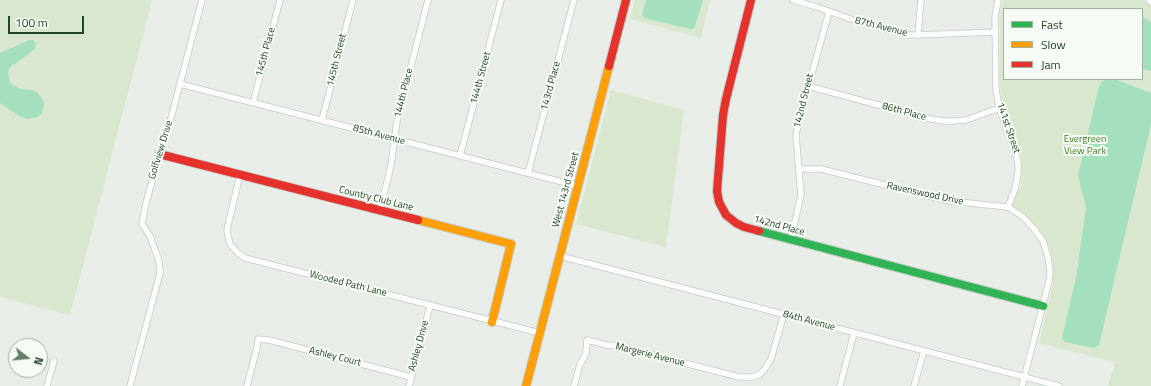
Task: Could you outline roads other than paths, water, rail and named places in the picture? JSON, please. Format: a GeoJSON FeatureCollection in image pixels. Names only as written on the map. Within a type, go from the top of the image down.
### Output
{"type":"FeatureCollection","features":[{"type":"Feature","properties":{"kind":"street","name":"Golfview Drive"},"geometry":{"type":"LineString","coordinates":[[130,386],[160,273],[159,261],[150,236],[142,224],[146,201],[159,154],[168,131],[202,0]]}},
{"type":"Feature","properties":{"kind":"street","name":"145th Place"},"geometry":{"type":"LineString","coordinates":[[253,103],[280,0]]}},
{"type":"Feature","properties":{"kind":"street","name":"145th Street"},"geometry":{"type":"LineString","coordinates":[[322,120],[353,0]]}},
{"type":"Feature","properties":{"kind":"street","name":"144th Place"},"geometry":{"type":"LineString","coordinates":[[380,211],[395,140],[397,121],[428,0]]}},
{"type":"Feature","properties":{"kind":"street","name":"144th Street"},"geometry":{"type":"LineString","coordinates":[[460,156],[501,0]]}},
{"type":"Feature","properties":{"kind":"street","name":"143rd Place"},"geometry":{"type":"LineString","coordinates":[[528,173],[574,0]]}},
{"type":"Feature","properties":{"kind":"street","name":"West 143rd Street"},"geometry":{"type":"LineString","coordinates":[[526,386],[626,0]]}},
{"type":"Feature","properties":{"kind":"street","name":"142nd Place"},"geometry":{"type":"LineString","coordinates":[[751,0],[724,108],[717,191],[719,202],[730,219],[736,224],[744,227],[1043,306]]}},
{"type":"Feature","properties":{"kind":"street","name":"87th Avenue"},"geometry":{"type":"LineString","coordinates":[[794,0],[859,22],[909,35],[995,32]]}},
{"type":"Feature","properties":{"kind":"street"},"geometry":{"type":"LineString","coordinates":[[918,35],[921,0]]}},
{"type":"Feature","properties":{"kind":"street","name":"141st Street"},"geometry":{"type":"LineString","coordinates":[[998,0],[995,17],[996,89],[999,108],[1015,149],[1018,164],[1015,189],[1008,208]]}},
{"type":"Feature","properties":{"kind":"street","name":"142nd Street"},"geometry":{"type":"LineString","coordinates":[[790,239],[801,199],[796,135],[829,12]]}},
{"type":"Feature","properties":{"kind":"street","name":"85th Avenue"},"geometry":{"type":"LineString","coordinates":[[180,84],[578,186]]}},
{"type":"Feature","properties":{"kind":"street","name":"86th Place"},"geometry":{"type":"LineString","coordinates":[[808,86],[942,121],[966,120],[999,108]]}},
{"type":"Feature","properties":{"kind":"street","name":"Country Club Lane"},"geometry":{"type":"LineString","coordinates":[[159,154],[511,244],[492,322]]}},
{"type":"Feature","properties":{"kind":"street","name":"Ravenswood Drive"},"geometry":{"type":"LineString","coordinates":[[799,168],[821,169],[949,201],[1008,208],[1023,217],[1038,234],[1046,249],[1050,277],[1022,386]]}},
{"type":"Feature","properties":{"kind":"street","name":"Wooded Path Lane"},"geometry":{"type":"LineString","coordinates":[[240,175],[227,231],[230,244],[242,256],[430,306],[540,333]]}},
{"type":"Feature","properties":{"kind":"street","name":"84th Avenue"},"geometry":{"type":"LineString","coordinates":[[560,256],[1059,386]]}},
{"type":"Feature","properties":{"kind":"street","name":"Ashley Drive"},"geometry":{"type":"LineString","coordinates":[[409,386],[430,306]]}},
{"type":"Feature","properties":{"kind":"street","name":"Margerie Avenue"},"geometry":{"type":"LineString","coordinates":[[574,386],[580,364],[586,354],[587,340],[618,346],[739,377],[752,377],[759,375],[764,370],[771,358],[784,314]]}},
{"type":"Feature","properties":{"kind":"street"},"geometry":{"type":"LineString","coordinates":[[840,386],[854,333]]}},
{"type":"Feature","properties":{"kind":"street","name":"Ashley Court"},"geometry":{"type":"LineString","coordinates":[[247,386],[258,339],[269,340],[411,377]]}},
{"type":"Feature","properties":{"kind":"street"},"geometry":{"type":"LineString","coordinates":[[914,386],[924,351]]}},
{"type":"Feature","properties":{"kind":"street"},"geometry":{"type":"LineString","coordinates":[[47,386],[54,361]]}},
{"type":"Feature","properties":{"kind":"park label","name":"Evergreen View Park"},"geometry":{"type":"Point","coordinates":[1085,146]}}]}
